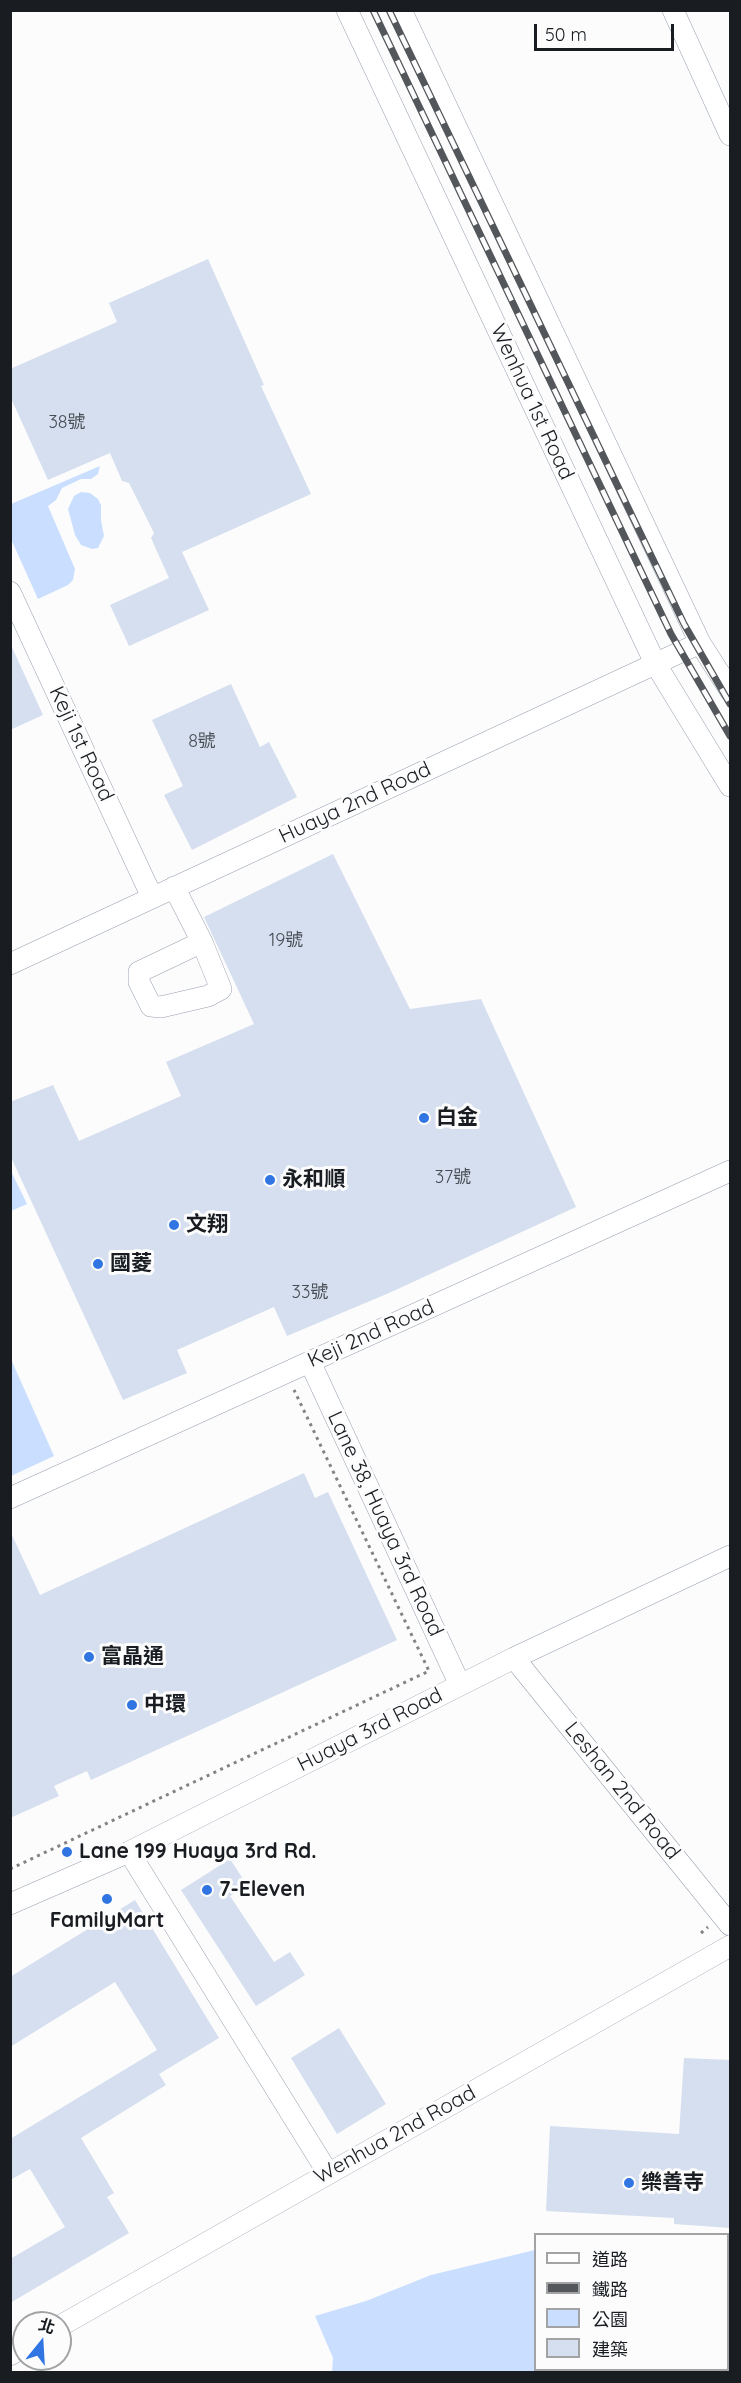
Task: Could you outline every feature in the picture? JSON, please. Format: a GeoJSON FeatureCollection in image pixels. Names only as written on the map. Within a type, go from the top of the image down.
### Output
{"type":"FeatureCollection","features":[{"type":"Feature","properties":{"kind":"street","name":"Wenhua 1st Road"},"geometry":{"type":"LineString","coordinates":[[347,10],[655,663],[730,786]]}},
{"type":"Feature","properties":{"kind":"street"},"geometry":{"type":"LineString","coordinates":[[401,10],[700,642],[730,690]]}},
{"type":"Feature","properties":{"kind":"street"},"geometry":{"type":"LineString","coordinates":[[673,10],[730,135]]}},
{"type":"Feature","properties":{"kind":"street","name":"Keji 1st Road"},"geometry":{"type":"LineString","coordinates":[[10,592],[152,897]]}},
{"type":"Feature","properties":{"kind":"street","name":"Huaya 2nd Road"},"geometry":{"type":"LineString","coordinates":[[10,964],[700,642]]}},
{"type":"Feature","properties":{"kind":"street"},"geometry":{"type":"LineString","coordinates":[[174,887],[202,942]]}},
{"type":"Feature","properties":{"kind":"street","name":"Keji 2nd Road"},"geometry":{"type":"LineString","coordinates":[[10,1498],[730,1171]]}},
{"type":"Feature","properties":{"kind":"street","name":"Lane 38, Huaya 3rd Road"},"geometry":{"type":"LineString","coordinates":[[310,1362],[460,1685]]}},
{"type":"Feature","properties":{"kind":"street","name":"Huaya 3rd Road"},"geometry":{"type":"LineString","coordinates":[[10,1904],[129,1852],[514,1658],[730,1556]]}},
{"type":"Feature","properties":{"kind":"street","name":"Leshan 2nd Road"},"geometry":{"type":"LineString","coordinates":[[514,1658],[730,1925]]}},
{"type":"Feature","properties":{"kind":"street"},"geometry":{"type":"LineString","coordinates":[[129,1852],[328,2173]]}},
{"type":"Feature","properties":{"kind":"street","name":"Wenhua 2nd Road"},"geometry":{"type":"LineString","coordinates":[[72,2319],[730,1946]]}},
{"type":"Feature","properties":{"kind":"path"},"geometry":{"type":"LineString","coordinates":[[10,1869],[429,1671],[292,1386]]}},
{"type":"Feature","properties":{"kind":"green space"},"geometry":{"type":"Polygon","coordinates":[[[100,466],[98,474],[91,479],[81,479],[62,488],[56,500],[48,506],[75,569],[73,580],[68,585],[38,599],[11,539],[11,504],[100,466]]]}},
{"type":"Feature","properties":{"kind":"green space"},"geometry":{"type":"Polygon","coordinates":[[[81,492],[90,493],[98,499],[101,505],[104,536],[98,548],[92,549],[81,545],[75,535],[68,509],[74,496],[81,492]]]}},
{"type":"Feature","properties":{"kind":"green space"},"geometry":{"type":"Polygon","coordinates":[[[10,1169],[27,1204],[11,1211],[10,1211],[10,1169]]]}},
{"type":"Feature","properties":{"kind":"green space"},"geometry":{"type":"Polygon","coordinates":[[[10,1357],[54,1456],[11,1476],[10,1476],[10,1357]]]}},
{"type":"Feature","properties":{"kind":"green space"},"geometry":{"type":"Polygon","coordinates":[[[534,2250],[534,2371],[564,2372],[332,2372],[333,2358],[315,2316],[366,2301],[431,2275],[534,2250]]]}},
{"type":"Feature","properties":{"kind":"building"},"geometry":{"type":"Polygon","coordinates":[[[208,259],[264,385],[261,386],[311,494],[182,552],[209,610],[129,646],[110,605],[169,578],[151,538],[154,533],[129,483],[122,481],[110,453],[48,480],[10,396],[10,369],[117,322],[109,303],[208,259]]]}},
{"type":"Feature","properties":{"kind":"building"},"geometry":{"type":"Polygon","coordinates":[[[10,643],[43,715],[10,730],[10,643]]]}},
{"type":"Feature","properties":{"kind":"building"},"geometry":{"type":"Polygon","coordinates":[[[231,684],[260,747],[269,742],[297,797],[192,850],[164,795],[183,786],[152,720],[231,684]]]}},
{"type":"Feature","properties":{"kind":"building"},"geometry":{"type":"Polygon","coordinates":[[[333,854],[410,1009],[481,999],[576,1207],[389,1293],[287,1336],[274,1307],[177,1350],[187,1373],[123,1400],[10,1155],[10,1102],[53,1085],[79,1141],[181,1096],[166,1062],[254,1024],[204,917],[333,854]]]}},
{"type":"Feature","properties":{"kind":"building","name":"中環"},"geometry":{"type":"Polygon","coordinates":[[[304,1473],[315,1498],[328,1492],[397,1640],[91,1780],[87,1771],[54,1786],[59,1796],[10,1818],[10,1531],[40,1595],[304,1473]]]}},
{"type":"Feature","properties":{"kind":"building"},"geometry":{"type":"Polygon","coordinates":[[[230,1859],[247,1885],[230,1896],[274,1962],[290,1952],[305,1975],[256,2006],[181,1890],[230,1859]]]}},
{"type":"Feature","properties":{"kind":"building"},"geometry":{"type":"Polygon","coordinates":[[[135,1900],[219,2038],[159,2074],[166,2085],[81,2138],[114,2193],[107,2197],[129,2233],[10,2303],[10,2259],[65,2227],[30,2169],[10,2180],[10,2139],[157,2050],[115,1982],[10,2047],[10,1977],[135,1900]]]}},
{"type":"Feature","properties":{"kind":"building"},"geometry":{"type":"Polygon","coordinates":[[[339,2028],[386,2104],[337,2134],[291,2058],[339,2028]]]}},
{"type":"Feature","properties":{"kind":"building"},"geometry":{"type":"Polygon","coordinates":[[[684,2058],[730,2060],[730,2228],[674,2224],[674,2218],[546,2211],[550,2126],[679,2134],[684,2058]]]}},
{"type":"Feature","properties":{"kind":"railway"},"geometry":{"type":"LineString","coordinates":[[373,10],[671,634],[730,736]]}},
{"type":"Feature","properties":{"kind":"railway"},"geometry":{"type":"LineString","coordinates":[[389,10],[684,624],[730,704]]}},
{"type":"Feature","properties":{"kind":"place","name":"白金"},"geometry":{"type":"Point","coordinates":[424,1118]}},
{"type":"Feature","properties":{"kind":"place","name":"永和順"},"geometry":{"type":"Point","coordinates":[270,1180]}},
{"type":"Feature","properties":{"kind":"place","name":"文翔"},"geometry":{"type":"Point","coordinates":[174,1225]}},
{"type":"Feature","properties":{"kind":"place","name":"國菱"},"geometry":{"type":"Point","coordinates":[98,1264]}},
{"type":"Feature","properties":{"kind":"place","name":"富晶通"},"geometry":{"type":"Point","coordinates":[89,1657]}},
{"type":"Feature","properties":{"kind":"place","name":"中環"},"geometry":{"type":"Point","coordinates":[132,1705]}},
{"type":"Feature","properties":{"kind":"place","name":"Lane 199 Huaya 3rd Rd."},"geometry":{"type":"Point","coordinates":[67,1852]}},
{"type":"Feature","properties":{"kind":"place","name":"7-Eleven"},"geometry":{"type":"Point","coordinates":[207,1890]}},
{"type":"Feature","properties":{"kind":"place","name":"FamilyMart"},"geometry":{"type":"Point","coordinates":[107,1899]}},
{"type":"Feature","properties":{"kind":"place","name":"樂善寺"},"geometry":{"type":"Point","coordinates":[629,2183]}}]}
